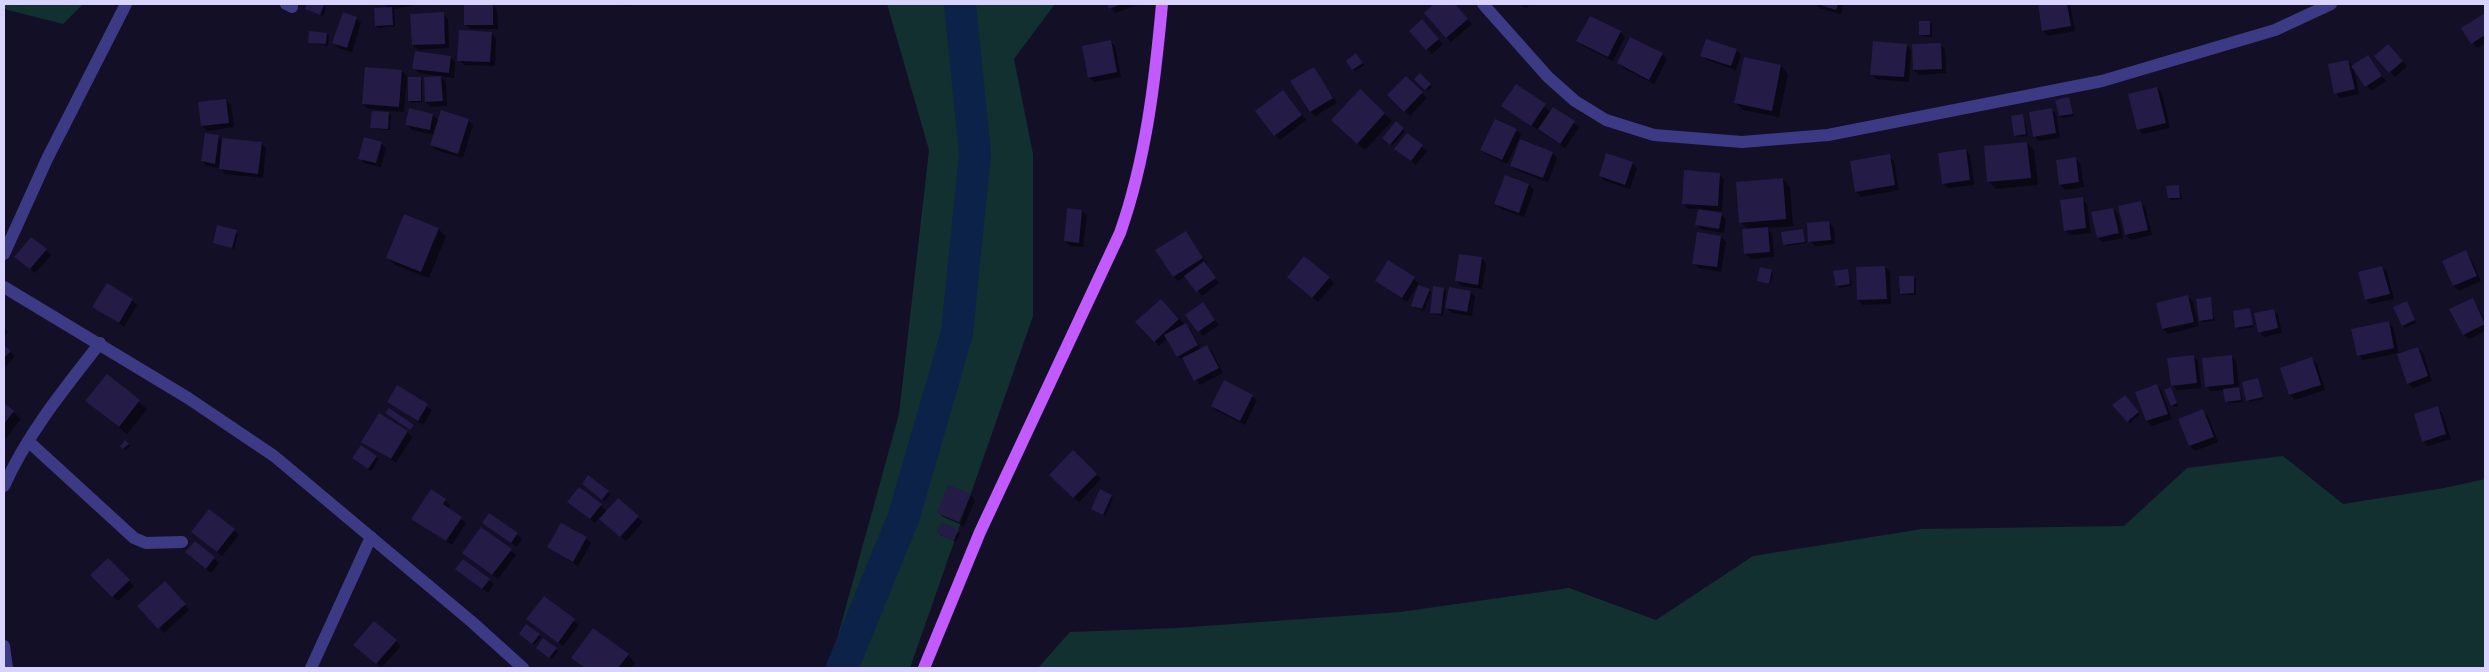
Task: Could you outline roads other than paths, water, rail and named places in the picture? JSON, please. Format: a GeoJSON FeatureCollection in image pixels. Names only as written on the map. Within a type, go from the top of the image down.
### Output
{"type":"FeatureCollection","features":[{"type":"Feature","properties":{"kind":"main road"},"geometry":{"type":"LineString","coordinates":[[924,668],[980,532],[1120,233],[1143,150],[1156,62],[1162,4]]}},
{"type":"Feature","properties":{"kind":"street"},"geometry":{"type":"LineString","coordinates":[[4,254],[51,151],[126,4]]}},
{"type":"Feature","properties":{"kind":"street"},"geometry":{"type":"LineString","coordinates":[[1483,4],[1548,77],[1575,101],[1606,120],[1654,135],[1742,142],[1828,135],[2102,81],[2275,30],[2331,4]]}},
{"type":"Feature","properties":{"kind":"street"},"geometry":{"type":"LineString","coordinates":[[4,287],[100,343],[267,451],[371,537],[523,668]]}},
{"type":"Feature","properties":{"kind":"street"},"geometry":{"type":"LineString","coordinates":[[4,486],[42,418],[100,343]]}},
{"type":"Feature","properties":{"kind":"street"},"geometry":{"type":"LineString","coordinates":[[28,441],[134,538],[146,543],[182,542]]}},
{"type":"Feature","properties":{"kind":"street"},"geometry":{"type":"LineString","coordinates":[[311,668],[371,537]]}},
{"type":"Feature","properties":{"kind":"street"},"geometry":{"type":"LineString","coordinates":[[4,646],[7,668]]}},
{"type":"Feature","properties":{"kind":"waterway"},"geometry":{"type":"LineString","coordinates":[[842,668],[904,516],[957,333],[975,154],[960,4]]}}]}
